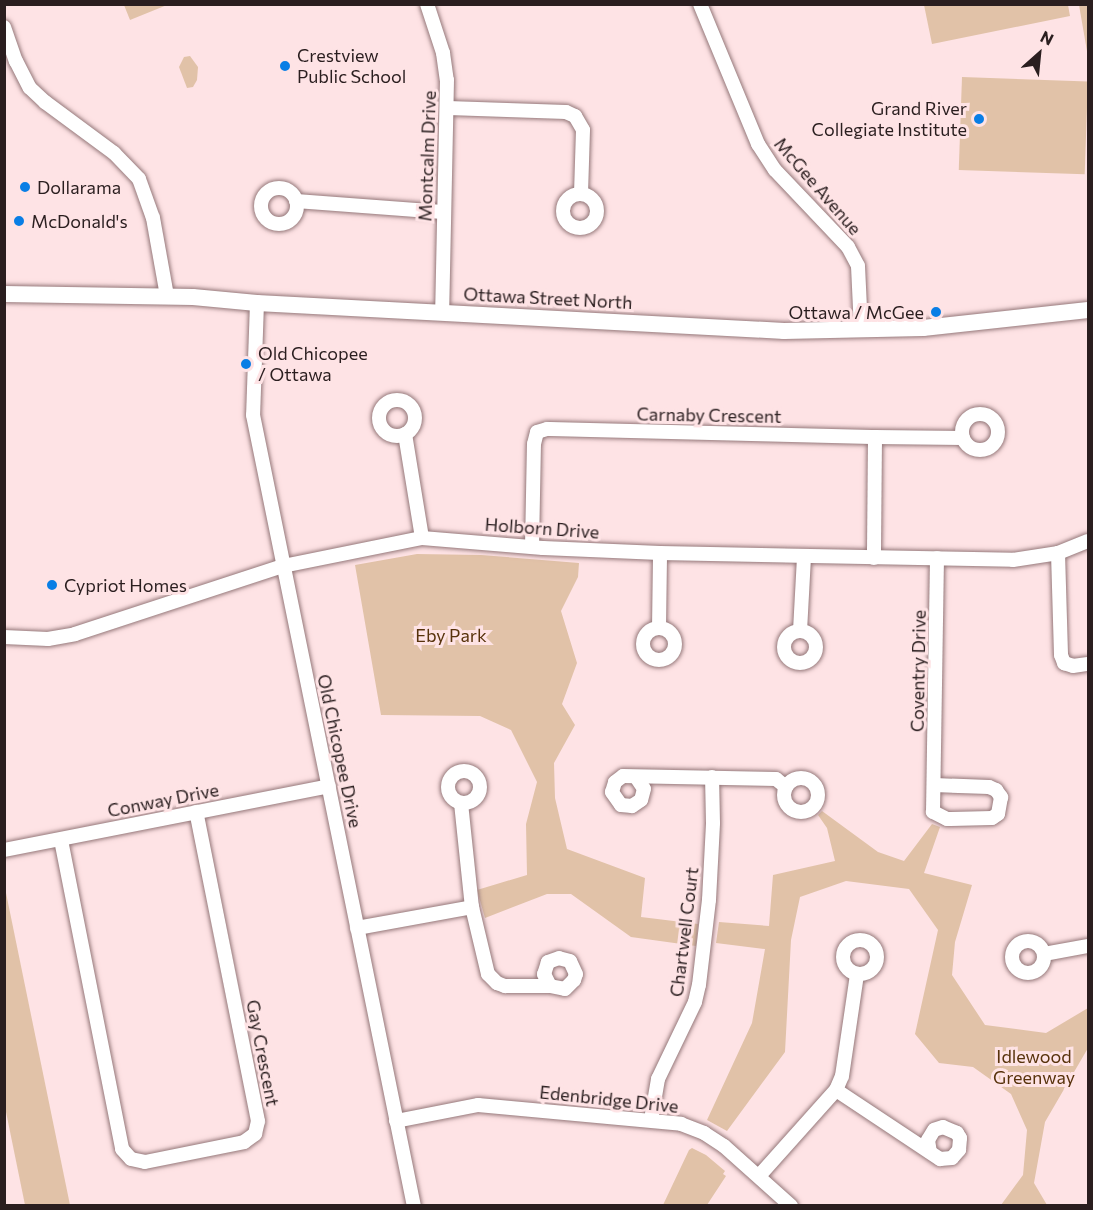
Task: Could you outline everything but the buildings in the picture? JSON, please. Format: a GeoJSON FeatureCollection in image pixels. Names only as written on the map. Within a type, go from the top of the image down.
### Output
{"type":"FeatureCollection","features":[{"type":"Feature","properties":{"kind":"main road","name":"Ottawa Street North"},"geometry":{"type":"LineString","coordinates":[[4,294],[167,296],[257,303],[784,331],[861,330],[999,322],[1089,310]]}},
{"type":"Feature","properties":{"kind":"street","name":"McGee Avenue"},"geometry":{"type":"LineString","coordinates":[[699,4],[758,144],[775,170],[848,247],[858,266],[861,330]]}},
{"type":"Feature","properties":{"kind":"street","name":"Montcalm Drive"},"geometry":{"type":"LineString","coordinates":[[433,6],[443,53],[448,108],[443,212],[442,312]]}},
{"type":"Feature","properties":{"kind":"street"},"geometry":{"type":"LineString","coordinates":[[4,27],[16,61],[30,88],[45,102],[114,153],[139,180],[153,218],[167,296]]}},
{"type":"Feature","properties":{"kind":"street"},"geometry":{"type":"LineString","coordinates":[[448,108],[566,112],[575,117],[584,130],[581,194]]}},
{"type":"Feature","properties":{"kind":"street"},"geometry":{"type":"LineString","coordinates":[[296,201],[443,212]]}},
{"type":"Feature","properties":{"kind":"street","name":"Old Chicopee Drive"},"geometry":{"type":"LineString","coordinates":[[257,303],[253,415],[414,1206]]}},
{"type":"Feature","properties":{"kind":"street","name":"Carnaby Crescent"},"geometry":{"type":"LineString","coordinates":[[532,547],[534,444],[537,432],[547,429],[875,437]]}},
{"type":"Feature","properties":{"kind":"street"},"geometry":{"type":"LineString","coordinates":[[405,434],[422,538]]}},
{"type":"Feature","properties":{"kind":"street"},"geometry":{"type":"LineString","coordinates":[[874,558],[875,437],[963,438]]}},
{"type":"Feature","properties":{"kind":"street","name":"Holborn Drive"},"geometry":{"type":"LineString","coordinates":[[4,637],[48,639],[75,634],[283,566],[422,538],[532,547],[660,553],[1013,560],[1058,554],[1089,541]]}},
{"type":"Feature","properties":{"kind":"street"},"geometry":{"type":"LineString","coordinates":[[659,628],[660,553]]}},
{"type":"Feature","properties":{"kind":"street"},"geometry":{"type":"LineString","coordinates":[[1058,554],[1061,655],[1064,663],[1073,666],[1089,664]]}},
{"type":"Feature","properties":{"kind":"street"},"geometry":{"type":"LineString","coordinates":[[800,631],[804,557]]}},
{"type":"Feature","properties":{"kind":"street","name":"Coventry Drive"},"geometry":{"type":"LineString","coordinates":[[934,785],[989,787],[996,790],[1001,797],[998,814],[992,818],[940,817],[933,812],[937,558]]}},
{"type":"Feature","properties":{"kind":"street"},"geometry":{"type":"LineString","coordinates":[[636,777],[776,779],[786,787]]}},
{"type":"Feature","properties":{"kind":"street","name":"Chartwell Court"},"geometry":{"type":"LineString","coordinates":[[651,1120],[658,1079],[695,1002],[699,985],[709,900],[713,823],[712,777]]}},
{"type":"Feature","properties":{"kind":"street","name":"Conway Drive"},"geometry":{"type":"LineString","coordinates":[[4,850],[329,786]]}},
{"type":"Feature","properties":{"kind":"street"},"geometry":{"type":"LineString","coordinates":[[461,803],[472,907],[488,974],[497,983],[506,986],[550,986]]}},
{"type":"Feature","properties":{"kind":"street","name":"Gay Crescent"},"geometry":{"type":"LineString","coordinates":[[61,840],[122,1149],[131,1159],[145,1162],[244,1142],[255,1134],[258,1121],[196,812]]}},
{"type":"Feature","properties":{"kind":"street"},"geometry":{"type":"LineString","coordinates":[[357,928],[472,907]]}},
{"type":"Feature","properties":{"kind":"street"},"geometry":{"type":"LineString","coordinates":[[1044,954],[1089,946]]}},
{"type":"Feature","properties":{"kind":"street"},"geometry":{"type":"LineString","coordinates":[[759,1176],[836,1090],[842,1076],[857,974]]}},
{"type":"Feature","properties":{"kind":"street"},"geometry":{"type":"LineString","coordinates":[[836,1090],[930,1152]]}},
{"type":"Feature","properties":{"kind":"street","name":"Edenbridge Drive"},"geometry":{"type":"LineString","coordinates":[[396,1121],[478,1105],[681,1124],[704,1133],[759,1176],[791,1206]]}},
{"type":"Feature","properties":{"kind":"green space"},"geometry":{"type":"Polygon","coordinates":[[[124,5],[167,5],[130,20],[124,5]]]}},
{"type":"Feature","properties":{"kind":"green space"},"geometry":{"type":"Polygon","coordinates":[[[924,5],[1068,5],[1070,16],[932,44],[924,5]]]}},
{"type":"Feature","properties":{"kind":"green space"},"geometry":{"type":"Polygon","coordinates":[[[1079,5],[1088,5],[1088,57],[1079,5]]]}},
{"type":"Feature","properties":{"kind":"green space"},"geometry":{"type":"Polygon","coordinates":[[[190,56],[198,67],[197,80],[193,87],[187,88],[179,67],[184,57],[190,56]]]}},
{"type":"Feature","properties":{"kind":"green space"},"geometry":{"type":"Polygon","coordinates":[[[962,77],[1088,81],[1085,174],[959,170],[962,77]]]}},
{"type":"Feature","properties":{"kind":"green space","name":"Eby Park"},"geometry":{"type":"Polygon","coordinates":[[[417,554],[481,555],[579,563],[578,577],[561,611],[577,663],[562,704],[575,725],[554,763],[555,798],[567,849],[645,878],[641,917],[698,924],[696,946],[631,937],[571,894],[547,894],[485,918],[477,890],[527,875],[526,824],[537,782],[511,730],[480,716],[381,715],[355,565],[417,554]]]}},
{"type":"Feature","properties":{"kind":"green space","name":"Idlewood Greenway"},"geometry":{"type":"Polygon","coordinates":[[[822,811],[878,852],[904,861],[932,824],[940,827],[924,873],[972,885],[955,942],[952,975],[985,1025],[1046,1033],[1088,1008],[1088,1048],[1045,1122],[1034,1183],[1047,1205],[1001,1205],[1023,1175],[1027,1130],[1011,1094],[973,1067],[939,1063],[915,1034],[938,930],[909,889],[846,881],[800,897],[791,940],[785,1052],[727,1131],[707,1120],[752,1023],[765,949],[716,943],[719,922],[769,926],[773,875],[835,861],[827,828],[818,815],[822,811]]]}},
{"type":"Feature","properties":{"kind":"green space"},"geometry":{"type":"Polygon","coordinates":[[[5,888],[70,1205],[25,1205],[5,1107],[5,888]]]}},
{"type":"Feature","properties":{"kind":"green space"},"geometry":{"type":"Polygon","coordinates":[[[692,1148],[706,1155],[725,1171],[723,1174],[726,1176],[707,1205],[663,1205],[689,1150],[692,1148]]]}},
{"type":"Feature","properties":{"kind":"place","name":"Crestview Public School"},"geometry":{"type":"Point","coordinates":[285,66]}},
{"type":"Feature","properties":{"kind":"place","name":"Grand River Collegiate Institute"},"geometry":{"type":"Point","coordinates":[979,119]}},
{"type":"Feature","properties":{"kind":"place","name":"Dollarama"},"geometry":{"type":"Point","coordinates":[25,187]}},
{"type":"Feature","properties":{"kind":"place","name":"McDonald's"},"geometry":{"type":"Point","coordinates":[19,221]}},
{"type":"Feature","properties":{"kind":"place","name":"Ottawa / McGee"},"geometry":{"type":"Point","coordinates":[936,312]}},
{"type":"Feature","properties":{"kind":"place","name":"Old Chicopee / Ottawa"},"geometry":{"type":"Point","coordinates":[246,364]}},
{"type":"Feature","properties":{"kind":"place","name":"Cypriot Homes"},"geometry":{"type":"Point","coordinates":[52,585]}}]}
